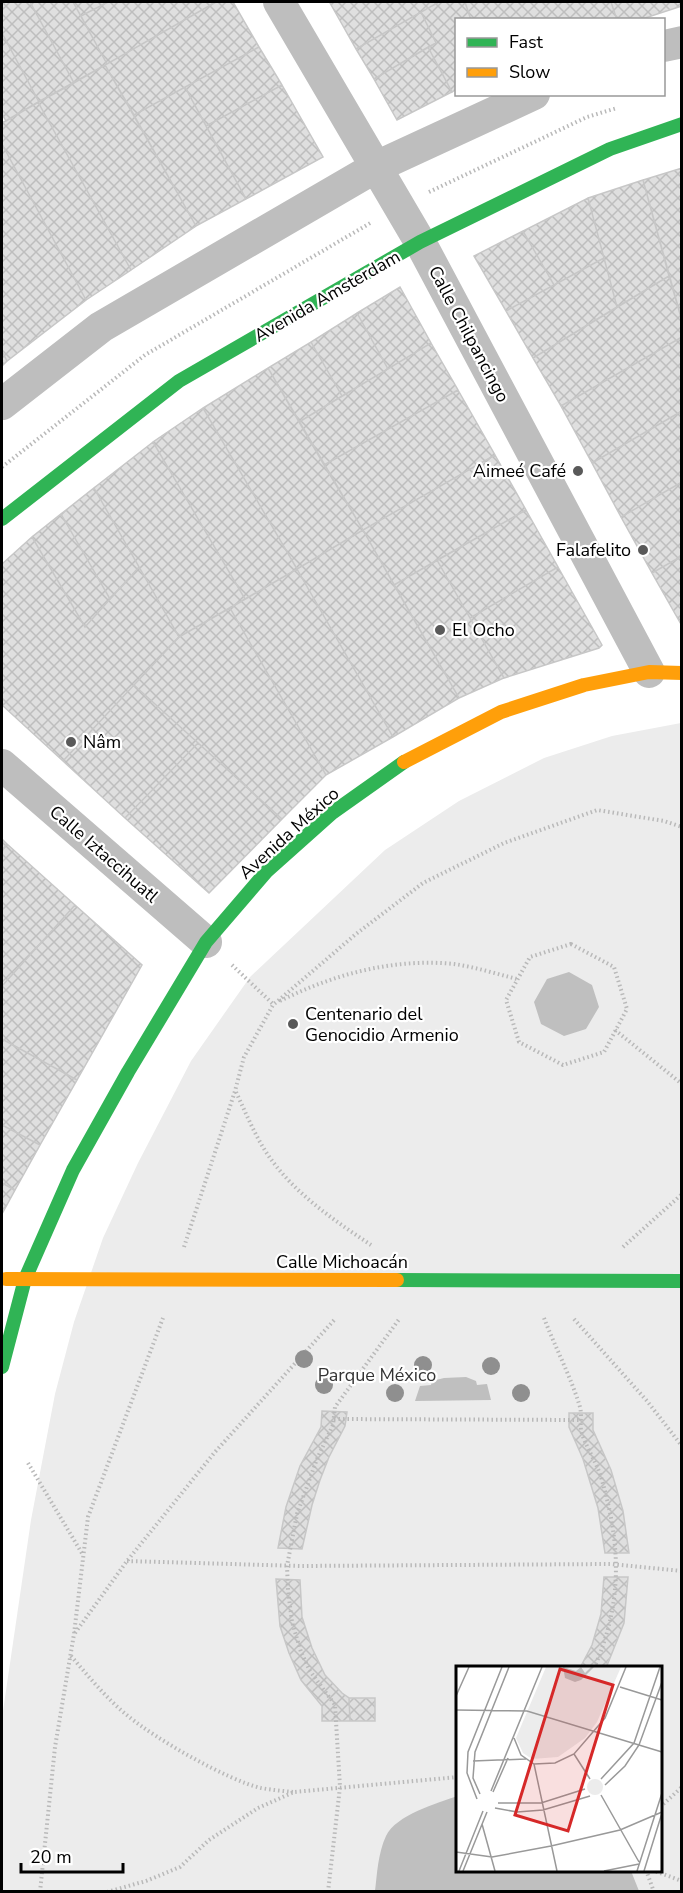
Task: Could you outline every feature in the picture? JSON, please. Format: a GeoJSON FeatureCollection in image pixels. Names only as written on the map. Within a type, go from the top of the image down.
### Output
{"type":"FeatureCollection","features":[{"type":"Feature","properties":{"kind":"street","name":"Calle Chilpancingo"},"geometry":{"type":"LineString","coordinates":[[279,2],[420,242],[649,672]]}},
{"type":"Feature","properties":{"kind":"street"},"geometry":{"type":"LineString","coordinates":[[665,46],[681,42]]}},
{"type":"Feature","properties":{"kind":"street"},"geometry":{"type":"LineString","coordinates":[[2,404],[101,327],[376,167],[530,96]]}},
{"type":"Feature","properties":{"kind":"street","name":"Avenida Amsterdam"},"geometry":{"type":"LineString","coordinates":[[2,519],[179,381],[420,242],[610,149],[681,124]]}},
{"type":"Feature","properties":{"kind":"street","name":"Avenida México"},"geometry":{"type":"LineString","coordinates":[[2,1367],[25,1279],[74,1170],[128,1072],[206,942],[267,872],[332,813],[402,763],[501,712],[584,685],[649,672],[681,673]]}},
{"type":"Feature","properties":{"kind":"street","name":"Calle Iztaccihuatl"},"geometry":{"type":"LineString","coordinates":[[2,765],[206,942]]}},
{"type":"Feature","properties":{"kind":"street","name":"Calle Michoacán"},"geometry":{"type":"LineString","coordinates":[[2,1279],[681,1281]]}},
{"type":"Feature","properties":{"kind":"path"},"geometry":{"type":"LineString","coordinates":[[184,1249],[244,1057],[273,1005],[356,934],[423,883],[504,843],[597,810],[664,821],[681,828]]}},
{"type":"Feature","properties":{"kind":"path"},"geometry":{"type":"LineString","coordinates":[[206,942],[273,1005]]}},
{"type":"Feature","properties":{"kind":"path"},"geometry":{"type":"LineString","coordinates":[[571,944],[614,967],[627,1009],[615,1030],[604,1052],[563,1065],[519,1042],[506,1000],[530,957],[571,944]]}},
{"type":"Feature","properties":{"kind":"path"},"geometry":{"type":"LineString","coordinates":[[273,1005],[307,988],[348,973],[401,964],[454,964],[517,979]]}},
{"type":"Feature","properties":{"kind":"path"},"geometry":{"type":"LineString","coordinates":[[615,1030],[681,1084]]}},
{"type":"Feature","properties":{"kind":"path"},"geometry":{"type":"LineString","coordinates":[[235,1091],[260,1143],[284,1176],[336,1221],[380,1251]]}},
{"type":"Feature","properties":{"kind":"path"},"geometry":{"type":"LineString","coordinates":[[622,1248],[681,1194]]}},
{"type":"Feature","properties":{"kind":"path"},"geometry":{"type":"LineString","coordinates":[[39,1892],[55,1747],[71,1656],[88,1517],[163,1318]]}},
{"type":"Feature","properties":{"kind":"path"},"geometry":{"type":"LineString","coordinates":[[74,1634],[127,1561],[215,1452],[336,1318]]}},
{"type":"Feature","properties":{"kind":"path"},"geometry":{"type":"LineString","coordinates":[[328,1892],[340,1787],[335,1705],[310,1671],[301,1652],[292,1622],[287,1566],[297,1514],[317,1459],[333,1425],[335,1407],[400,1318]]}},
{"type":"Feature","properties":{"kind":"path"},"geometry":{"type":"LineString","coordinates":[[544,1318],[580,1409],[581,1430],[600,1474],[610,1510],[617,1565],[612,1617],[605,1644],[595,1666]]}},
{"type":"Feature","properties":{"kind":"path"},"geometry":{"type":"LineString","coordinates":[[574,1318],[647,1401],[681,1446]]}},
{"type":"Feature","properties":{"kind":"path"},"geometry":{"type":"LineString","coordinates":[[334,1419],[581,1420]]}},
{"type":"Feature","properties":{"kind":"path"},"geometry":{"type":"LineString","coordinates":[[28,1462],[83,1556]]}},
{"type":"Feature","properties":{"kind":"path"},"geometry":{"type":"LineString","coordinates":[[127,1561],[287,1566],[617,1565],[681,1571]]}},
{"type":"Feature","properties":{"kind":"path"},"geometry":{"type":"LineString","coordinates":[[71,1656],[128,1717],[174,1747],[260,1788],[294,1792],[456,1777]]}},
{"type":"Feature","properties":{"kind":"path"},"geometry":{"type":"LineString","coordinates":[[662,1805],[681,1787]]}},
{"type":"Feature","properties":{"kind":"path"},"geometry":{"type":"LineString","coordinates":[[107,1892],[146,1881],[180,1867],[208,1840],[258,1808],[294,1792]]}},
{"type":"Feature","properties":{"kind":"path"},"geometry":{"type":"LineString","coordinates":[[647,1872],[654,1892]]}},
{"type":"Feature","properties":{"kind":"path"},"geometry":{"type":"LineString","coordinates":[[657,1872],[681,1881]]}},
{"type":"Feature","properties":{"kind":"green space","name":"Parque México"},"geometry":{"type":"Polygon","coordinates":[[[681,723],[681,1891],[2,1892],[2,1718],[31,1520],[55,1394],[74,1322],[103,1238],[138,1163],[191,1061],[250,977],[385,850],[459,801],[544,758],[612,736],[681,723]]]}},
{"type":"Feature","properties":{"kind":"shaded area"},"geometry":{"type":"Polygon","coordinates":[[[569,972],[592,985],[599,1007],[586,1029],[564,1036],[541,1024],[534,1002],[547,979],[569,972]]]}},
{"type":"Feature","properties":{"kind":"shaded area"},"geometry":{"type":"Polygon","coordinates":[[[466,1377],[476,1381],[477,1385],[487,1384],[491,1400],[415,1401],[420,1386],[431,1385],[432,1381],[444,1378],[466,1377]]]}},
{"type":"Feature","properties":{"kind":"shaded area"},"geometry":{"type":"Polygon","coordinates":[[[456,1797],[456,1872],[631,1872],[639,1891],[375,1891],[381,1849],[391,1829],[408,1816],[456,1797]]]}},
{"type":"Feature","properties":{"kind":"building"},"geometry":{"type":"Polygon","coordinates":[[[2,2],[30,2],[74,83],[39,102],[2,33],[2,2]]]}},
{"type":"Feature","properties":{"kind":"building"},"geometry":{"type":"Polygon","coordinates":[[[30,2],[73,2],[107,64],[74,83],[30,2]]]}},
{"type":"Feature","properties":{"kind":"building"},"geometry":{"type":"Polygon","coordinates":[[[73,2],[108,2],[81,16],[73,2]]]}},
{"type":"Feature","properties":{"kind":"building"},"geometry":{"type":"Polygon","coordinates":[[[108,2],[216,2],[107,64],[81,16],[108,2]]]}},
{"type":"Feature","properties":{"kind":"building"},"geometry":{"type":"Polygon","coordinates":[[[216,2],[233,2],[259,47],[134,115],[105,65],[216,2]]]}},
{"type":"Feature","properties":{"kind":"building"},"geometry":{"type":"Polygon","coordinates":[[[439,2],[356,49],[330,3],[439,2]]]}},
{"type":"Feature","properties":{"kind":"building"},"geometry":{"type":"Polygon","coordinates":[[[439,2],[465,2],[470,18],[455,18],[455,90],[452,92],[428,47],[436,43],[421,12],[439,2]]]}},
{"type":"Feature","properties":{"kind":"building"},"geometry":{"type":"Polygon","coordinates":[[[465,2],[611,2],[616,18],[470,18],[465,2]]]}},
{"type":"Feature","properties":{"kind":"building"},"geometry":{"type":"Polygon","coordinates":[[[611,2],[682,2],[682,6],[645,18],[616,18],[611,2]]]}},
{"type":"Feature","properties":{"kind":"building"},"geometry":{"type":"Polygon","coordinates":[[[421,12],[436,43],[374,79],[356,49],[421,12]]]}},
{"type":"Feature","properties":{"kind":"building"},"geometry":{"type":"Polygon","coordinates":[[[2,33],[39,102],[6,121],[2,114],[2,33]]]}},
{"type":"Feature","properties":{"kind":"building"},"geometry":{"type":"Polygon","coordinates":[[[259,47],[282,85],[206,126],[185,87],[259,47]]]}},
{"type":"Feature","properties":{"kind":"building"},"geometry":{"type":"Polygon","coordinates":[[[428,47],[452,92],[397,120],[374,79],[428,47]]]}},
{"type":"Feature","properties":{"kind":"building"},"geometry":{"type":"Polygon","coordinates":[[[105,65],[196,226],[131,270],[38,102],[105,65]]]}},
{"type":"Feature","properties":{"kind":"building"},"geometry":{"type":"Polygon","coordinates":[[[282,85],[323,157],[246,199],[206,126],[282,85]]]}},
{"type":"Feature","properties":{"kind":"building"},"geometry":{"type":"Polygon","coordinates":[[[185,87],[246,199],[196,226],[134,115],[185,87]]]}},
{"type":"Feature","properties":{"kind":"building"},"geometry":{"type":"Polygon","coordinates":[[[38,102],[131,270],[86,300],[2,144],[2,123],[38,102]]]}},
{"type":"Feature","properties":{"kind":"building"},"geometry":{"type":"Polygon","coordinates":[[[2,144],[86,300],[7,361],[2,351],[2,144]]]}},
{"type":"Feature","properties":{"kind":"building"},"geometry":{"type":"Polygon","coordinates":[[[682,168],[682,321],[643,180],[682,168]]]}},
{"type":"Feature","properties":{"kind":"building"},"geometry":{"type":"Polygon","coordinates":[[[643,180],[669,276],[617,307],[588,198],[643,180]]]}},
{"type":"Feature","properties":{"kind":"building"},"geometry":{"type":"Polygon","coordinates":[[[588,198],[604,258],[554,285],[523,231],[588,198]]]}},
{"type":"Feature","properties":{"kind":"building"},"geometry":{"type":"Polygon","coordinates":[[[523,231],[554,285],[506,311],[474,256],[523,231]]]}},
{"type":"Feature","properties":{"kind":"building"},"geometry":{"type":"Polygon","coordinates":[[[604,258],[617,307],[533,358],[506,311],[604,258]]]}},
{"type":"Feature","properties":{"kind":"building"},"geometry":{"type":"Polygon","coordinates":[[[669,276],[682,321],[682,337],[561,406],[533,358],[669,276]]]}},
{"type":"Feature","properties":{"kind":"building"},"geometry":{"type":"Polygon","coordinates":[[[400,287],[431,343],[388,369],[357,313],[400,287]]]}},
{"type":"Feature","properties":{"kind":"building"},"geometry":{"type":"Polygon","coordinates":[[[357,313],[388,369],[342,396],[311,342],[357,313]]]}},
{"type":"Feature","properties":{"kind":"building"},"geometry":{"type":"Polygon","coordinates":[[[682,337],[682,411],[592,463],[561,406],[682,337]]]}},
{"type":"Feature","properties":{"kind":"building"},"geometry":{"type":"Polygon","coordinates":[[[311,342],[342,396],[299,422],[268,368],[311,342]]]}},
{"type":"Feature","properties":{"kind":"building"},"geometry":{"type":"Polygon","coordinates":[[[431,343],[458,390],[324,465],[299,422],[431,343]]]}},
{"type":"Feature","properties":{"kind":"building"},"geometry":{"type":"Polygon","coordinates":[[[2,351],[7,361],[2,366],[2,351]]]}},
{"type":"Feature","properties":{"kind":"building"},"geometry":{"type":"Polygon","coordinates":[[[268,368],[363,530],[297,569],[203,408],[268,368]]]}},
{"type":"Feature","properties":{"kind":"building"},"geometry":{"type":"Polygon","coordinates":[[[458,390],[495,455],[363,530],[324,465],[458,390]]]}},
{"type":"Feature","properties":{"kind":"building"},"geometry":{"type":"Polygon","coordinates":[[[203,408],[297,569],[245,599],[153,442],[203,408]]]}},
{"type":"Feature","properties":{"kind":"building"},"geometry":{"type":"Polygon","coordinates":[[[682,411],[682,482],[621,517],[592,463],[682,411]]]}},
{"type":"Feature","properties":{"kind":"building"},"geometry":{"type":"Polygon","coordinates":[[[153,442],[245,599],[179,637],[94,488],[153,442]]]}},
{"type":"Feature","properties":{"kind":"building"},"geometry":{"type":"Polygon","coordinates":[[[495,455],[526,510],[394,585],[363,530],[495,455]]]}},
{"type":"Feature","properties":{"kind":"building"},"geometry":{"type":"Polygon","coordinates":[[[682,482],[682,556],[652,573],[621,517],[682,482]]]}},
{"type":"Feature","properties":{"kind":"building"},"geometry":{"type":"Polygon","coordinates":[[[94,488],[139,567],[110,599],[61,514],[94,488]]]}},
{"type":"Feature","properties":{"kind":"building"},"geometry":{"type":"Polygon","coordinates":[[[526,510],[558,567],[470,618],[437,560],[526,510]]]}},
{"type":"Feature","properties":{"kind":"building"},"geometry":{"type":"Polygon","coordinates":[[[61,514],[110,599],[85,627],[32,537],[61,514]]]}},
{"type":"Feature","properties":{"kind":"building"},"geometry":{"type":"Polygon","coordinates":[[[363,530],[459,698],[393,737],[297,569],[363,530]]]}},
{"type":"Feature","properties":{"kind":"building"},"geometry":{"type":"Polygon","coordinates":[[[32,537],[85,627],[139,567],[179,637],[63,761],[2,705],[2,564],[32,537]]]}},
{"type":"Feature","properties":{"kind":"building"},"geometry":{"type":"Polygon","coordinates":[[[682,556],[682,626],[652,573],[682,556]]]}},
{"type":"Feature","properties":{"kind":"building"},"geometry":{"type":"Polygon","coordinates":[[[437,560],[504,678],[459,698],[394,585],[437,560]]]}},
{"type":"Feature","properties":{"kind":"building"},"geometry":{"type":"Polygon","coordinates":[[[558,567],[602,645],[599,648],[504,678],[470,618],[558,567]]]}},
{"type":"Feature","properties":{"kind":"building"},"geometry":{"type":"Polygon","coordinates":[[[297,569],[393,737],[326,775],[230,608],[297,569]]]}},
{"type":"Feature","properties":{"kind":"building"},"geometry":{"type":"Polygon","coordinates":[[[230,608],[326,775],[282,819],[134,685],[179,637],[230,608]]]}},
{"type":"Feature","properties":{"kind":"building"},"geometry":{"type":"Polygon","coordinates":[[[134,685],[198,743],[125,818],[63,761],[134,685]]]}},
{"type":"Feature","properties":{"kind":"building"},"geometry":{"type":"Polygon","coordinates":[[[198,743],[282,819],[209,893],[125,818],[198,743]]]}},
{"type":"Feature","properties":{"kind":"building"},"geometry":{"type":"Polygon","coordinates":[[[2,839],[7,844],[2,851],[2,839]]]}},
{"type":"Feature","properties":{"kind":"building"},"geometry":{"type":"Polygon","coordinates":[[[7,844],[75,905],[2,986],[2,851],[7,844]]]}},
{"type":"Feature","properties":{"kind":"building"},"geometry":{"type":"Polygon","coordinates":[[[75,905],[142,965],[77,1080],[2,1039],[2,986],[75,905]]]}},
{"type":"Feature","properties":{"kind":"building"},"geometry":{"type":"Polygon","coordinates":[[[2,1039],[77,1080],[40,1145],[2,1125],[2,1039]]]}},
{"type":"Feature","properties":{"kind":"building"},"geometry":{"type":"Polygon","coordinates":[[[2,1125],[40,1145],[15,1190],[2,1183],[2,1125]]]}},
{"type":"Feature","properties":{"kind":"building"},"geometry":{"type":"Polygon","coordinates":[[[2,1183],[15,1190],[2,1214],[2,1183]]]}},
{"type":"Feature","properties":{"kind":"building"},"geometry":{"type":"Polygon","coordinates":[[[322,1411],[347,1412],[345,1426],[320,1480],[302,1549],[278,1548],[286,1507],[300,1466],[321,1427],[322,1411]]]}},
{"type":"Feature","properties":{"kind":"building"},"geometry":{"type":"Polygon","coordinates":[[[569,1413],[593,1413],[593,1430],[611,1470],[623,1511],[629,1553],[605,1553],[598,1508],[583,1459],[569,1427],[569,1413]]]}},
{"type":"Feature","properties":{"kind":"building"},"geometry":{"type":"Polygon","coordinates":[[[604,1577],[628,1577],[624,1623],[607,1666],[581,1666],[592,1645],[601,1614],[604,1577]]]}},
{"type":"Feature","properties":{"kind":"building"},"geometry":{"type":"Polygon","coordinates":[[[276,1579],[300,1580],[302,1617],[312,1648],[325,1675],[349,1698],[350,1721],[322,1721],[322,1706],[301,1680],[280,1626],[276,1579]]]}},
{"type":"Feature","properties":{"kind":"building"},"geometry":{"type":"Polygon","coordinates":[[[349,1698],[375,1698],[375,1721],[350,1721],[349,1698]]]}},
{"type":"Feature","properties":{"kind":"traffic: fast"},"geometry":{"type":"LineString","coordinates":[[2,519],[179,381],[420,242],[610,149],[682,124]]}},
{"type":"Feature","properties":{"kind":"traffic: fast"},"geometry":{"type":"LineString","coordinates":[[2,1367],[25,1279],[73,1170],[128,1072],[206,942],[267,871],[332,813],[404,762]]}},
{"type":"Feature","properties":{"kind":"traffic: fast"},"geometry":{"type":"LineString","coordinates":[[397,1280],[682,1281]]}},
{"type":"Feature","properties":{"kind":"traffic: slow"},"geometry":{"type":"LineString","coordinates":[[404,762],[501,712],[584,685],[649,672],[682,673]]}},
{"type":"Feature","properties":{"kind":"traffic: slow"},"geometry":{"type":"LineString","coordinates":[[6,1279],[397,1280]]}},
{"type":"Feature","properties":{"kind":"place","name":"Aimeé Café"},"geometry":{"type":"Point","coordinates":[578,471]}},
{"type":"Feature","properties":{"kind":"place","name":"Falafelito"},"geometry":{"type":"Point","coordinates":[643,550]}},
{"type":"Feature","properties":{"kind":"place","name":"El Ocho"},"geometry":{"type":"Point","coordinates":[440,630]}},
{"type":"Feature","properties":{"kind":"place","name":"Nâm"},"geometry":{"type":"Point","coordinates":[71,742]}},
{"type":"Feature","properties":{"kind":"place","name":"Centenario del Genocidio Armenio"},"geometry":{"type":"Point","coordinates":[293,1024]}}]}
